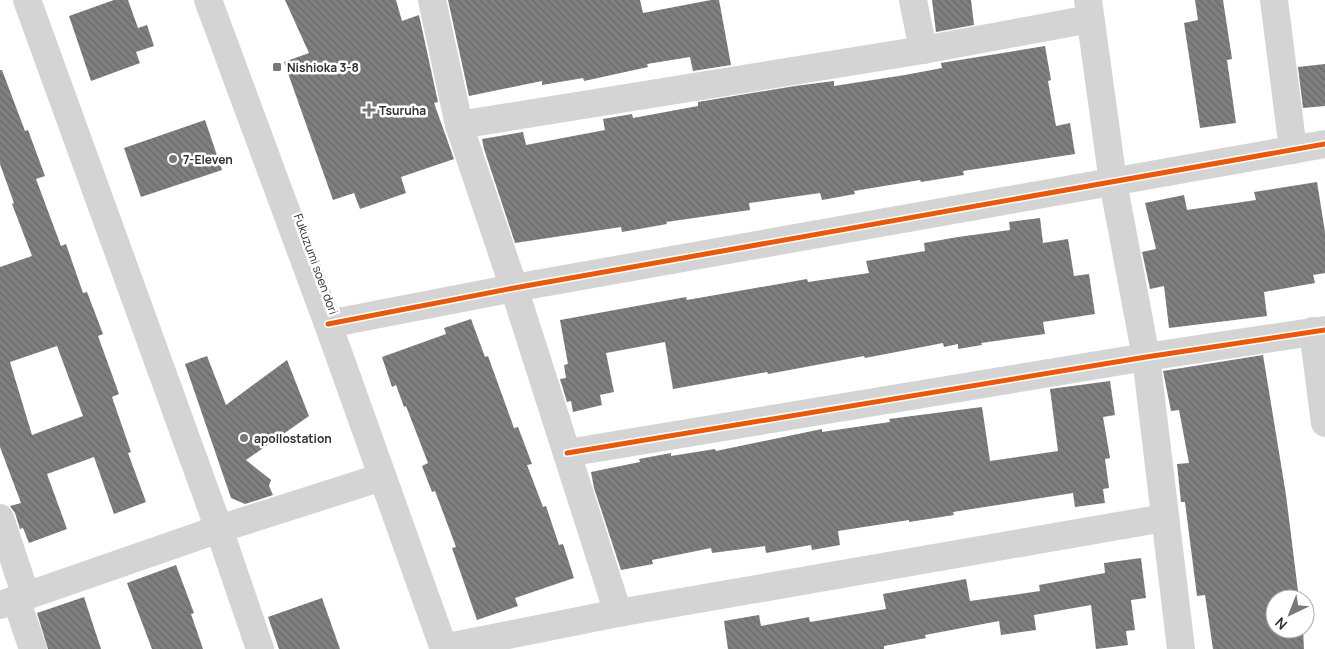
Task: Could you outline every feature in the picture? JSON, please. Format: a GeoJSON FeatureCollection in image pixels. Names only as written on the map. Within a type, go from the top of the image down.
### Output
{"type":"FeatureCollection","features":[{"type":"Feature","properties":{"kind":"street"},"geometry":{"type":"LineString","coordinates":[[27,0],[219,529],[260,649]]}},
{"type":"Feature","properties":{"kind":"street","name":"Fukuzumi soen dori"},"geometry":{"type":"LineString","coordinates":[[208,0],[328,324],[444,648]]}},
{"type":"Feature","properties":{"kind":"street"},"geometry":{"type":"LineString","coordinates":[[432,0],[459,125],[514,288],[618,613]]}},
{"type":"Feature","properties":{"kind":"street"},"geometry":{"type":"LineString","coordinates":[[913,0],[923,50]]}},
{"type":"Feature","properties":{"kind":"street"},"geometry":{"type":"LineString","coordinates":[[1274,0],[1293,150]]}},
{"type":"Feature","properties":{"kind":"street"},"geometry":{"type":"LineString","coordinates":[[459,125],[923,50],[1089,10],[1113,182],[1146,357],[1181,649]]}},
{"type":"Feature","properties":{"kind":"street"},"geometry":{"type":"LineString","coordinates":[[328,324],[514,288],[1325,144]]}},
{"type":"Feature","properties":{"kind":"street"},"geometry":{"type":"LineString","coordinates":[[567,453],[1319,330],[1325,423]]}},
{"type":"Feature","properties":{"kind":"street"},"geometry":{"type":"LineString","coordinates":[[14,600],[219,529],[382,477]]}},
{"type":"Feature","properties":{"kind":"street"},"geometry":{"type":"LineString","coordinates":[[0,518],[14,600],[32,649]]}},
{"type":"Feature","properties":{"kind":"street"},"geometry":{"type":"LineString","coordinates":[[444,648],[618,613],[1164,518]]}},
{"type":"Feature","properties":{"kind":"building"},"geometry":{"type":"Polygon","coordinates":[[[114,0],[128,0],[138,28],[147,25],[154,46],[136,52],[140,63],[91,81],[69,16],[114,0]]]}},
{"type":"Feature","properties":{"kind":"building","name":"Tsuruha"},"geometry":{"type":"Polygon","coordinates":[[[285,0],[396,0],[402,21],[419,15],[438,102],[434,103],[454,159],[401,177],[406,193],[360,209],[354,193],[333,200],[284,62],[309,53],[285,0]]]}},
{"type":"Feature","properties":{"kind":"building"},"geometry":{"type":"Polygon","coordinates":[[[448,0],[640,0],[643,13],[719,0],[731,65],[693,71],[690,57],[647,64],[648,67],[584,81],[583,78],[542,85],[542,81],[469,96],[448,0]]]}},
{"type":"Feature","properties":{"kind":"building"},"geometry":{"type":"Polygon","coordinates":[[[932,0],[971,0],[974,25],[936,32],[932,0]]]}},
{"type":"Feature","properties":{"kind":"building"},"geometry":{"type":"Polygon","coordinates":[[[1195,0],[1223,0],[1232,59],[1227,60],[1236,123],[1200,128],[1184,23],[1198,20],[1195,0]]]}},
{"type":"Feature","properties":{"kind":"building"},"geometry":{"type":"Polygon","coordinates":[[[1045,46],[1051,80],[1048,81],[1056,126],[1070,123],[1075,154],[963,171],[964,175],[854,191],[855,194],[822,200],[820,193],[749,203],[750,210],[666,222],[667,224],[622,232],[621,227],[515,243],[482,139],[523,132],[526,145],[605,130],[603,119],[632,114],[633,118],[698,106],[698,102],[795,86],[834,81],[834,86],[905,75],[942,68],[941,63],[1045,46]]]}},
{"type":"Feature","properties":{"kind":"building"},"geometry":{"type":"Polygon","coordinates":[[[1325,64],[1325,106],[1303,108],[1298,67],[1325,64]]]}},
{"type":"Feature","properties":{"kind":"building"},"geometry":{"type":"Polygon","coordinates":[[[0,70],[2,70],[25,131],[28,130],[45,176],[36,179],[61,246],[66,244],[83,293],[87,292],[103,334],[98,336],[119,394],[112,397],[131,452],[128,453],[146,502],[114,514],[94,457],[47,474],[67,529],[29,543],[23,528],[20,529],[15,513],[10,506],[21,503],[0,447],[0,267],[32,256],[12,204],[14,203],[0,164],[0,70]],[[57,346],[10,362],[32,435],[83,416],[57,346]]]}},
{"type":"Feature","properties":{"kind":"building","name":"7-Eleven"},"geometry":{"type":"Polygon","coordinates":[[[205,120],[222,170],[141,197],[124,148],[205,120]]]}},
{"type":"Feature","properties":{"kind":"building"},"geometry":{"type":"Polygon","coordinates":[[[1317,182],[1325,232],[1325,273],[1313,275],[1315,283],[1264,292],[1267,316],[1169,328],[1164,286],[1150,289],[1142,252],[1156,249],[1145,203],[1184,195],[1187,210],[1256,200],[1254,192],[1317,182]]]}},
{"type":"Feature","properties":{"kind":"building"},"geometry":{"type":"Polygon","coordinates":[[[1040,218],[1043,243],[1068,239],[1074,276],[1089,274],[1095,314],[1043,322],[1045,334],[981,343],[982,345],[958,349],[958,344],[944,347],[943,343],[865,358],[864,356],[673,389],[665,342],[606,353],[614,392],[600,395],[602,405],[573,412],[571,401],[567,402],[560,379],[566,378],[564,365],[568,364],[560,320],[686,297],[687,300],[807,279],[808,282],[869,273],[866,261],[925,251],[924,243],[1010,230],[1009,222],[1040,218]]]}},
{"type":"Feature","properties":{"kind":"building"},"geometry":{"type":"Polygon","coordinates":[[[471,319],[485,357],[488,356],[514,428],[518,427],[532,464],[527,465],[543,507],[546,506],[559,545],[563,544],[574,578],[515,598],[518,606],[477,620],[452,548],[456,547],[435,491],[432,492],[422,466],[428,463],[406,406],[404,407],[396,385],[392,387],[382,357],[446,334],[444,328],[471,319]]]}},
{"type":"Feature","properties":{"kind":"building"},"geometry":{"type":"Polygon","coordinates":[[[1263,355],[1286,495],[1298,589],[1265,589],[1265,639],[1304,639],[1304,649],[1213,649],[1205,595],[1197,596],[1185,502],[1181,502],[1177,464],[1189,463],[1179,410],[1171,411],[1163,371],[1263,355]]]}},
{"type":"Feature","properties":{"kind":"building","name":"apollostation"},"geometry":{"type":"Polygon","coordinates":[[[207,356],[226,405],[287,360],[309,416],[246,460],[271,480],[269,486],[273,495],[245,504],[231,498],[185,364],[207,356]]]}},
{"type":"Feature","properties":{"kind":"building"},"geometry":{"type":"Polygon","coordinates":[[[1110,381],[1115,415],[1103,417],[1110,458],[1105,459],[1109,488],[1103,489],[1105,503],[1075,507],[1073,493],[953,512],[954,515],[838,531],[840,545],[812,550],[811,545],[766,553],[765,546],[712,553],[711,548],[652,560],[653,564],[621,570],[594,488],[591,472],[640,462],[639,459],[671,453],[671,456],[715,449],[716,451],[822,429],[822,432],[890,422],[889,419],[982,407],[990,461],[1058,451],[1050,389],[1110,381]]]}},
{"type":"Feature","properties":{"kind":"building"},"geometry":{"type":"Polygon","coordinates":[[[1141,558],[1146,598],[1131,600],[1135,630],[1126,631],[1128,645],[1096,649],[1091,605],[1034,615],[1036,630],[1001,635],[999,621],[925,635],[926,638],[884,646],[884,649],[728,649],[724,621],[759,615],[761,626],[809,617],[810,622],[886,609],[883,594],[966,579],[970,601],[1040,591],[1039,585],[1105,573],[1104,563],[1141,558]]]}},
{"type":"Feature","properties":{"kind":"building"},"geometry":{"type":"Polygon","coordinates":[[[176,565],[194,613],[191,614],[203,649],[152,649],[127,583],[176,565]]]}},
{"type":"Feature","properties":{"kind":"building"},"geometry":{"type":"Polygon","coordinates":[[[84,597],[101,649],[48,649],[37,613],[84,597]]]}},
{"type":"Feature","properties":{"kind":"building"},"geometry":{"type":"Polygon","coordinates":[[[322,598],[340,649],[279,649],[268,617],[322,598]]]}},
{"type":"Feature","properties":{"kind":"cycle path"},"geometry":{"type":"LineString","coordinates":[[328,324],[514,288],[1325,144]]}},
{"type":"Feature","properties":{"kind":"cycle path"},"geometry":{"type":"LineString","coordinates":[[567,453],[1146,357],[1325,330]]}},
{"type":"Feature","properties":{"kind":"place","name":"Nishioka 3-8"},"geometry":{"type":"Point","coordinates":[277,67]}},
{"type":"Feature","properties":{"kind":"place","name":"Tsuruha"},"geometry":{"type":"Point","coordinates":[369,110]}},
{"type":"Feature","properties":{"kind":"place","name":"7-Eleven"},"geometry":{"type":"Point","coordinates":[173,159]}},
{"type":"Feature","properties":{"kind":"place","name":"apollostation"},"geometry":{"type":"Point","coordinates":[244,438]}}]}
